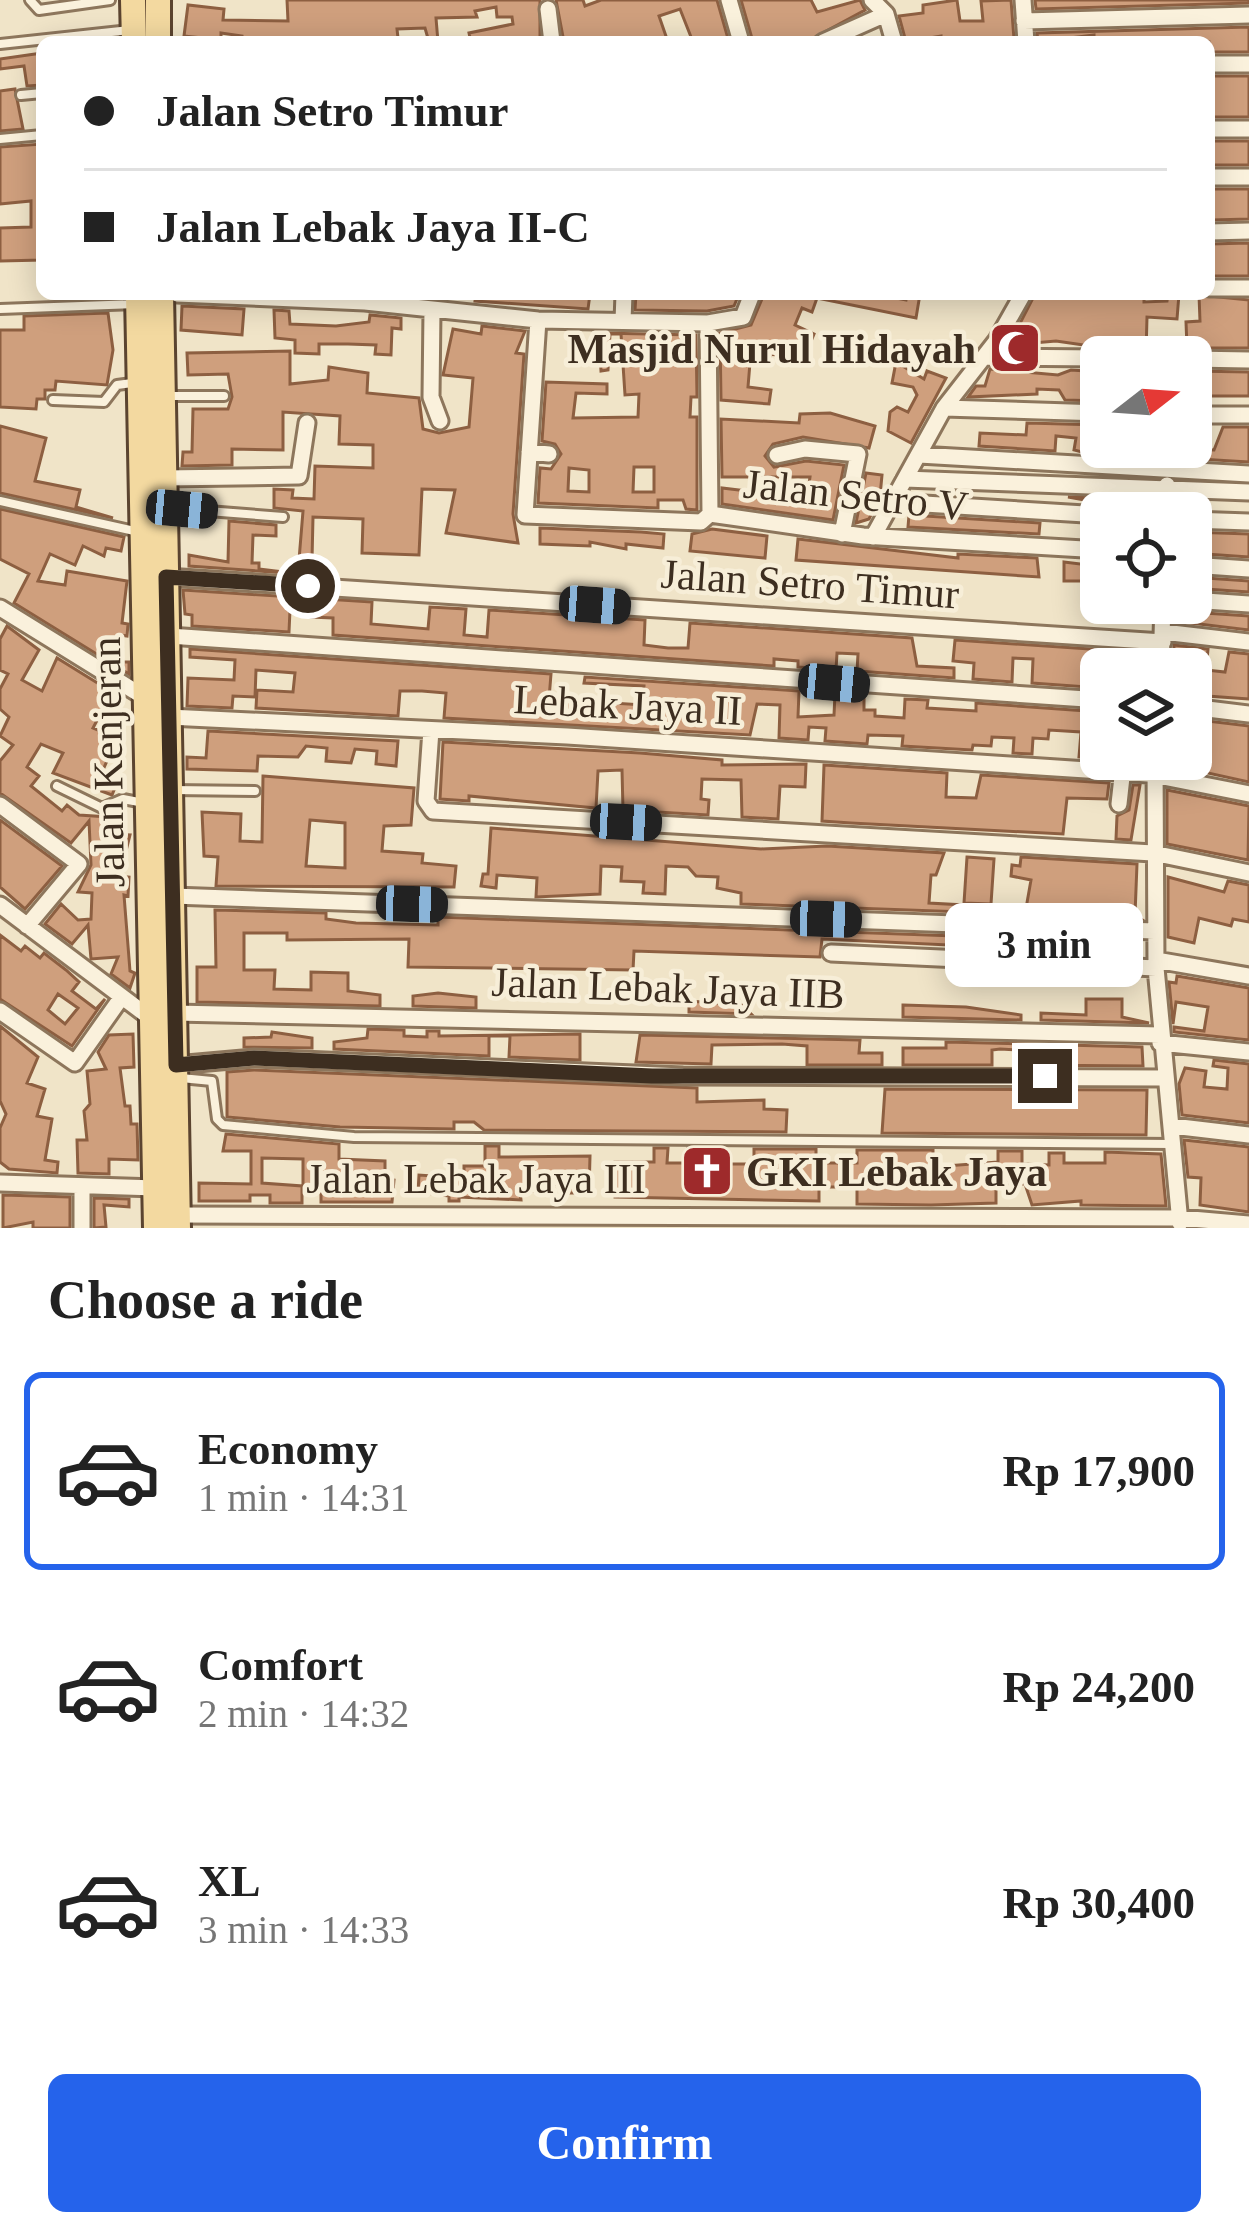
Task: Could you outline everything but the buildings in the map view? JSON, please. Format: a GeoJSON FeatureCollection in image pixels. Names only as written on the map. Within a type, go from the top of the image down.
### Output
{"type":"FeatureCollection","features":[{"type":"Feature","properties":{"kind":"main road"},"geometry":{"type":"LineString","coordinates":[[133,0],[134,36]]}},
{"type":"Feature","properties":{"kind":"main road"},"geometry":{"type":"LineString","coordinates":[[158,0],[158,36]]}},
{"type":"Feature","properties":{"kind":"main road","name":"Jalan Kenjeran"},"geometry":{"type":"LineString","coordinates":[[146,300],[140,382],[144,697],[147,803],[164,1016],[176,1072],[171,1224]]}},
{"type":"Feature","properties":{"kind":"main road","name":"Jalan Kenjeran"},"geometry":{"type":"LineString","coordinates":[[147,300],[163,396],[173,896],[156,1188],[171,1224]]}},
{"type":"Feature","properties":{"kind":"street"},"geometry":{"type":"LineString","coordinates":[[729,0],[739,36]]}},
{"type":"Feature","properties":{"kind":"street"},"geometry":{"type":"LineString","coordinates":[[872,0],[886,14],[892,36]]}},
{"type":"Feature","properties":{"kind":"street"},"geometry":{"type":"LineString","coordinates":[[1023,0],[1025,36]]}},
{"type":"Feature","properties":{"kind":"street"},"geometry":{"type":"LineString","coordinates":[[548,9],[551,36]]}},
{"type":"Feature","properties":{"kind":"street"},"geometry":{"type":"LineString","coordinates":[[836,36],[886,14]]}},
{"type":"Feature","properties":{"kind":"street"},"geometry":{"type":"LineString","coordinates":[[1024,21],[1249,15]]}},
{"type":"Feature","properties":{"kind":"street"},"geometry":{"type":"LineString","coordinates":[[1215,64],[1249,64]]}},
{"type":"Feature","properties":{"kind":"street"},"geometry":{"type":"LineString","coordinates":[[1215,129],[1249,129]]}},
{"type":"Feature","properties":{"kind":"street"},"geometry":{"type":"LineString","coordinates":[[1215,177],[1249,177]]}},
{"type":"Feature","properties":{"kind":"street"},"geometry":{"type":"LineString","coordinates":[[1215,232],[1249,231]]}},
{"type":"Feature","properties":{"kind":"street"},"geometry":{"type":"LineString","coordinates":[[1215,287],[1249,288]]}},
{"type":"Feature","properties":{"kind":"street"},"geometry":{"type":"LineString","coordinates":[[356,300],[427,304],[538,320],[707,323],[741,318],[749,300]]}},
{"type":"Feature","properties":{"kind":"street"},"geometry":{"type":"LineString","coordinates":[[623,321],[624,300]]}},
{"type":"Feature","properties":{"kind":"street"},"geometry":{"type":"LineString","coordinates":[[873,537],[944,408],[984,357],[1019,300]]}},
{"type":"Feature","properties":{"kind":"street"},"geometry":{"type":"LineString","coordinates":[[427,304],[431,397],[440,421]]}},
{"type":"Feature","properties":{"kind":"street"},"geometry":{"type":"LineString","coordinates":[[538,320],[525,514],[704,522],[710,514]]}},
{"type":"Feature","properties":{"kind":"street","name":"Jalan Setro V"},"geometry":{"type":"LineString","coordinates":[[707,323],[710,514],[873,537],[1080,549]]}},
{"type":"Feature","properties":{"kind":"street"},"geometry":{"type":"LineString","coordinates":[[984,357],[1080,358]]}},
{"type":"Feature","properties":{"kind":"street"},"geometry":{"type":"LineString","coordinates":[[1212,359],[1249,360]]}},
{"type":"Feature","properties":{"kind":"street"},"geometry":{"type":"LineString","coordinates":[[944,408],[1080,412]]}},
{"type":"Feature","properties":{"kind":"street"},"geometry":{"type":"LineString","coordinates":[[1212,416],[1249,415]]}},
{"type":"Feature","properties":{"kind":"street"},"geometry":{"type":"LineString","coordinates":[[164,478],[299,476],[307,423]]}},
{"type":"Feature","properties":{"kind":"street"},"geometry":{"type":"LineString","coordinates":[[777,455],[805,449],[858,454],[842,534]]}},
{"type":"Feature","properties":{"kind":"street"},"geometry":{"type":"LineString","coordinates":[[529,452],[549,454]]}},
{"type":"Feature","properties":{"kind":"street"},"geometry":{"type":"LineString","coordinates":[[919,455],[1249,473]]}},
{"type":"Feature","properties":{"kind":"street"},"geometry":{"type":"LineString","coordinates":[[1166,490],[1168,470]]}},
{"type":"Feature","properties":{"kind":"street"},"geometry":{"type":"LineString","coordinates":[[905,479],[1249,492]]}},
{"type":"Feature","properties":{"kind":"street"},"geometry":{"type":"LineString","coordinates":[[892,502],[1080,514]]}},
{"type":"Feature","properties":{"kind":"street"},"geometry":{"type":"LineString","coordinates":[[1212,521],[1249,522]]}},
{"type":"Feature","properties":{"kind":"street"},"geometry":{"type":"LineString","coordinates":[[1212,567],[1249,568]]}},
{"type":"Feature","properties":{"kind":"street","name":"Jalan Setro Timur"},"geometry":{"type":"LineString","coordinates":[[166,577],[1249,643]]}},
{"type":"Feature","properties":{"kind":"street"},"geometry":{"type":"LineString","coordinates":[[1212,601],[1249,604]]}},
{"type":"Feature","properties":{"kind":"street"},"geometry":{"type":"LineString","coordinates":[[2,614],[144,697]]}},
{"type":"Feature","properties":{"kind":"street"},"geometry":{"type":"LineString","coordinates":[[1162,648],[1163,624]]}},
{"type":"Feature","properties":{"kind":"street"},"geometry":{"type":"LineString","coordinates":[[169,636],[1080,699]]}},
{"type":"Feature","properties":{"kind":"street"},"geometry":{"type":"LineString","coordinates":[[1212,710],[1249,714]]}},
{"type":"Feature","properties":{"kind":"street","name":"Lebak Jaya II"},"geometry":{"type":"LineString","coordinates":[[169,717],[1080,763]]}},
{"type":"Feature","properties":{"kind":"street"},"geometry":{"type":"LineString","coordinates":[[431,730],[426,801],[434,811],[1153,853],[1249,873]]}},
{"type":"Feature","properties":{"kind":"street"},"geometry":{"type":"LineString","coordinates":[[1119,805],[1122,780]]}},
{"type":"Feature","properties":{"kind":"street"},"geometry":{"type":"LineString","coordinates":[[1155,780],[1154,931],[1160,1039],[1180,1223]]}},
{"type":"Feature","properties":{"kind":"street","name":"Lebak Jaya II"},"geometry":{"type":"LineString","coordinates":[[1202,780],[1249,794]]}},
{"type":"Feature","properties":{"kind":"street"},"geometry":{"type":"LineString","coordinates":[[0,805],[79,864],[27,926]]}},
{"type":"Feature","properties":{"kind":"street"},"geometry":{"type":"LineString","coordinates":[[173,896],[1154,931]]}},
{"type":"Feature","properties":{"kind":"street"},"geometry":{"type":"LineString","coordinates":[[0,905],[121,998],[164,1016]]}},
{"type":"Feature","properties":{"kind":"street"},"geometry":{"type":"LineString","coordinates":[[831,953],[1156,964],[1249,976]]}},
{"type":"Feature","properties":{"kind":"street"},"geometry":{"type":"LineString","coordinates":[[0,1011],[74,1064],[121,998]]}},
{"type":"Feature","properties":{"kind":"street","name":"Jalan Lebak Jaya IIB"},"geometry":{"type":"LineString","coordinates":[[164,1016],[1160,1039],[1249,1052]]}},
{"type":"Feature","properties":{"kind":"street"},"geometry":{"type":"LineString","coordinates":[[176,1072],[254,1058],[652,1076],[1164,1078]]}},
{"type":"Feature","properties":{"kind":"street"},"geometry":{"type":"LineString","coordinates":[[1172,1126],[1249,1136]]}},
{"type":"Feature","properties":{"kind":"street"},"geometry":{"type":"LineString","coordinates":[[0,1184],[156,1188]]}},
{"type":"Feature","properties":{"kind":"street"},"geometry":{"type":"LineString","coordinates":[[82,1186],[82,1228]]}},
{"type":"Feature","properties":{"kind":"street","name":"Jalan Lebak Jaya III"},"geometry":{"type":"LineString","coordinates":[[171,1224],[205,1215],[1249,1224]]}},
{"type":"Feature","properties":{"kind":"lane"},"geometry":{"type":"LineString","coordinates":[[30,0],[39,10],[110,0]]}},
{"type":"Feature","properties":{"kind":"lane"},"geometry":{"type":"LineString","coordinates":[[0,44],[36,42]]}},
{"type":"Feature","properties":{"kind":"lane"},"geometry":{"type":"LineString","coordinates":[[22,95],[36,94]]}},
{"type":"Feature","properties":{"kind":"lane"},"geometry":{"type":"LineString","coordinates":[[0,139],[36,136]]}},
{"type":"Feature","properties":{"kind":"lane"},"geometry":{"type":"LineString","coordinates":[[0,309],[110,300]]}},
{"type":"Feature","properties":{"kind":"lane"},"geometry":{"type":"LineString","coordinates":[[53,400],[104,402],[118,384],[140,382]]}},
{"type":"Feature","properties":{"kind":"lane"},"geometry":{"type":"LineString","coordinates":[[163,396],[224,396]]}},
{"type":"Feature","properties":{"kind":"lane"},"geometry":{"type":"LineString","coordinates":[[0,500],[142,532]]}},
{"type":"Feature","properties":{"kind":"lane"},"geometry":{"type":"LineString","coordinates":[[165,508],[283,517]]}},
{"type":"Feature","properties":{"kind":"lane"},"geometry":{"type":"LineString","coordinates":[[57,786],[102,808],[123,799],[147,803]]}},
{"type":"Feature","properties":{"kind":"lane"},"geometry":{"type":"LineString","coordinates":[[171,790],[255,791]]}},
{"type":"Feature","properties":{"kind":"lane"},"geometry":{"type":"LineString","coordinates":[[176,1072],[212,1081],[218,1120],[224,1125],[354,1137],[1173,1144]]}},
{"type":"Feature","properties":{"kind":"place","name":"Masjid Nurul Hidayah"},"geometry":{"type":"Point","coordinates":[1015,348]}},
{"type":"Feature","properties":{"kind":"place","name":"GKI Lebak Jaya"},"geometry":{"type":"Point","coordinates":[707,1171]}},
{"type":"Feature","properties":{"kind":"route"},"geometry":{"type":"LineString","coordinates":[[308,586],[166,577],[176,1065],[254,1058],[328,1065],[461,1065],[652,1076],[1045,1076]]}}]}
